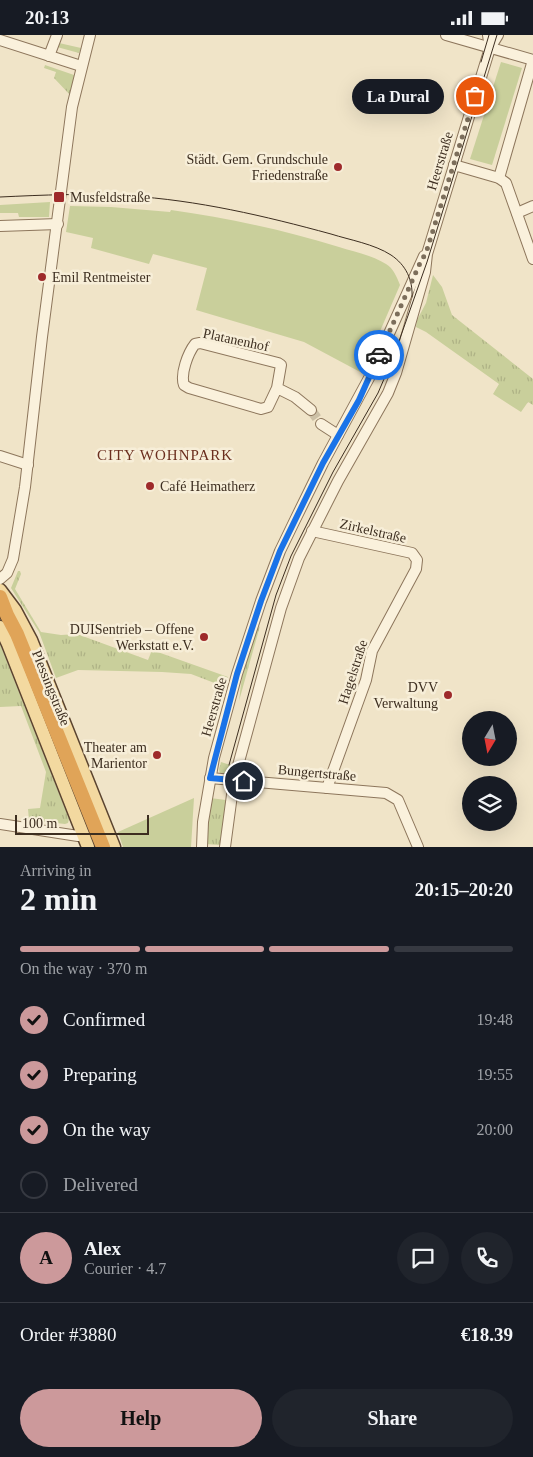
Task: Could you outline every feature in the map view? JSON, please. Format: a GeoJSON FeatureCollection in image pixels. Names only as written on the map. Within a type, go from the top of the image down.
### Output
{"type":"FeatureCollection","features":[{"type":"Feature","properties":{"kind":"highway","name":"Plessingstraße"},"geometry":{"type":"LineString","coordinates":[[0,597],[2,617],[24,651],[89,837],[103,847]]}},
{"type":"Feature","properties":{"kind":"main road","name":"Plessingstraße"},"geometry":{"type":"LineString","coordinates":[[0,590],[16,610],[31,640],[114,847]]}},
{"type":"Feature","properties":{"kind":"street"},"geometry":{"type":"LineString","coordinates":[[49,55],[57,35]]}},
{"type":"Feature","properties":{"kind":"street"},"geometry":{"type":"LineString","coordinates":[[0,579],[7,573],[13,559],[28,465],[41,343],[72,107],[90,35]]}},
{"type":"Feature","properties":{"kind":"street"},"geometry":{"type":"LineString","coordinates":[[446,35],[533,60],[499,178]]}},
{"type":"Feature","properties":{"kind":"street","name":"Heerstraße"},"geometry":{"type":"LineString","coordinates":[[488,35],[490,48]]}},
{"type":"Feature","properties":{"kind":"street","name":"Heerstraße"},"geometry":{"type":"LineString","coordinates":[[202,847],[203,822],[210,778],[237,674],[261,601],[280,551],[369,378],[426,253],[490,48],[498,35]]}},
{"type":"Feature","properties":{"kind":"street"},"geometry":{"type":"LineString","coordinates":[[5,39],[81,65]]}},
{"type":"Feature","properties":{"kind":"street"},"geometry":{"type":"LineString","coordinates":[[454,165],[499,178],[506,183],[533,259]]}},
{"type":"Feature","properties":{"kind":"street"},"geometry":{"type":"LineString","coordinates":[[517,213],[533,206]]}},
{"type":"Feature","properties":{"kind":"street"},"geometry":{"type":"LineString","coordinates":[[0,226],[58,224]]}},
{"type":"Feature","properties":{"kind":"street","name":"Heerstraße"},"geometry":{"type":"LineString","coordinates":[[225,847],[230,797],[234,780],[282,607],[299,559],[312,531],[390,389],[425,272],[426,253]]}},
{"type":"Feature","properties":{"kind":"street","name":"Platanenhof"},"geometry":{"type":"LineString","coordinates":[[195,343],[200,343],[278,363],[281,365],[281,369],[277,388],[268,407],[261,409],[189,388],[184,385],[182,376],[192,348],[195,343]]}},
{"type":"Feature","properties":{"kind":"street"},"geometry":{"type":"LineString","coordinates":[[277,388],[295,397],[311,410]]}},
{"type":"Feature","properties":{"kind":"street"},"geometry":{"type":"LineString","coordinates":[[320,424],[338,435]]}},
{"type":"Feature","properties":{"kind":"street"},"geometry":{"type":"LineString","coordinates":[[0,456],[28,465]]}},
{"type":"Feature","properties":{"kind":"street","name":"Zirkelstraße"},"geometry":{"type":"LineString","coordinates":[[312,531],[412,553],[417,559],[416,569]]}},
{"type":"Feature","properties":{"kind":"street","name":"Hagelstraße"},"geometry":{"type":"LineString","coordinates":[[327,788],[366,680],[372,651],[416,569]]}},
{"type":"Feature","properties":{"kind":"street","name":"Bungertstraße"},"geometry":{"type":"LineString","coordinates":[[210,778],[380,792],[392,795],[398,800],[418,847]]}},
{"type":"Feature","properties":{"kind":"street"},"geometry":{"type":"LineString","coordinates":[[0,824],[89,837]]}},
{"type":"Feature","properties":{"kind":"green space"},"geometry":{"type":"Polygon","coordinates":[[[59,43],[81,48],[79,53],[57,47],[59,43]]]}},
{"type":"Feature","properties":{"kind":"green space"},"geometry":{"type":"Polygon","coordinates":[[[501,62],[522,68],[492,165],[470,159],[501,62]]]}},
{"type":"Feature","properties":{"kind":"green space"},"geometry":{"type":"Polygon","coordinates":[[[45,65],[74,75],[71,96],[54,78],[56,72],[44,68],[45,65]]]}},
{"type":"Feature","properties":{"kind":"green space"},"geometry":{"type":"Polygon","coordinates":[[[50,202],[49,217],[19,217],[18,213],[0,213],[0,205],[50,202]]]}},
{"type":"Feature","properties":{"kind":"green space"},"geometry":{"type":"Polygon","coordinates":[[[70,206],[170,212],[171,210],[277,230],[375,258],[391,268],[400,285],[362,373],[304,342],[196,310],[207,268],[153,254],[149,264],[91,248],[93,238],[66,232],[70,206]]]}},
{"type":"Feature","properties":{"kind":"green space"},"geometry":{"type":"Polygon","coordinates":[[[433,275],[442,287],[452,315],[533,379],[533,405],[528,402],[521,412],[493,394],[499,384],[426,332],[416,327],[417,320],[426,303],[433,275]]]}},
{"type":"Feature","properties":{"kind":"green space"},"geometry":{"type":"Polygon","coordinates":[[[18,571],[21,574],[15,589],[41,632],[61,635],[77,634],[148,660],[152,650],[228,677],[225,687],[191,674],[162,672],[78,670],[56,678],[39,632],[11,588],[18,571]]]}},
{"type":"Feature","properties":{"kind":"green space"},"geometry":{"type":"Polygon","coordinates":[[[260,626],[239,701],[243,668],[257,629],[260,626]]]}},
{"type":"Feature","properties":{"kind":"green space"},"geometry":{"type":"Polygon","coordinates":[[[0,644],[69,819],[68,823],[29,820],[28,809],[40,808],[46,772],[21,706],[0,707],[0,644]]]}},
{"type":"Feature","properties":{"kind":"green space"},"geometry":{"type":"Polygon","coordinates":[[[221,762],[233,766],[229,776],[220,774],[221,762]]]}},
{"type":"Feature","properties":{"kind":"green space"},"geometry":{"type":"Polygon","coordinates":[[[194,798],[191,847],[123,847],[118,832],[194,798]]]}},
{"type":"Feature","properties":{"kind":"green space"},"geometry":{"type":"Polygon","coordinates":[[[210,798],[226,800],[220,845],[205,844],[210,798]]]}},
{"type":"Feature","properties":{"kind":"tunnel"},"geometry":{"type":"LineString","coordinates":[[311,410],[321,424]]}},
{"type":"Feature","properties":{"kind":"tram line"},"geometry":{"type":"LineString","coordinates":[[481,62],[489,35]]}},
{"type":"Feature","properties":{"kind":"tram line"},"geometry":{"type":"LineString","coordinates":[[229,765],[276,595],[291,556],[333,472],[378,393],[393,358],[427,262],[497,35]]}},
{"type":"Feature","properties":{"kind":"tram line"},"geometry":{"type":"LineString","coordinates":[[0,197],[81,194],[154,198],[205,205],[281,221],[362,243],[391,255],[401,263],[408,273],[412,297]]}},
{"type":"Feature","properties":{"kind":"way so far"},"geometry":{"type":"LineString","coordinates":[[379,355],[426,253],[475,96]]}},
{"type":"Feature","properties":{"kind":"place","name":"La Dural"},"geometry":{"type":"Point","coordinates":[475,96]}},
{"type":"Feature","properties":{"kind":"place","name":"Städt. Gem. Grundschule Friedenstraße"},"geometry":{"type":"Point","coordinates":[338,167]}},
{"type":"Feature","properties":{"kind":"place","name":"Musfeldstraße"},"geometry":{"type":"Point","coordinates":[59,197]}},
{"type":"Feature","properties":{"kind":"place","name":"Emil Rentmeister"},"geometry":{"type":"Point","coordinates":[42,277]}},
{"type":"Feature","properties":{"kind":"place","name":"Café Heimatherz"},"geometry":{"type":"Point","coordinates":[150,486]}},
{"type":"Feature","properties":{"kind":"place","name":"DUISentrieb – Offene Werkstatt e.V."},"geometry":{"type":"Point","coordinates":[204,637]}},
{"type":"Feature","properties":{"kind":"place","name":"DVV Verwaltung"},"geometry":{"type":"Point","coordinates":[448,695]}},
{"type":"Feature","properties":{"kind":"place","name":"Theater am Marientor"},"geometry":{"type":"Point","coordinates":[157,755]}},
{"type":"Feature","properties":{"kind":"district","name":"CITY WOHNPARK"},"geometry":{"type":"Point","coordinates":[165,455]}},
{"type":"Feature","properties":{"kind":"route"},"geometry":{"type":"LineString","coordinates":[[244,781],[210,778],[237,674],[280,551],[323,463],[359,400],[379,355]]}}]}
